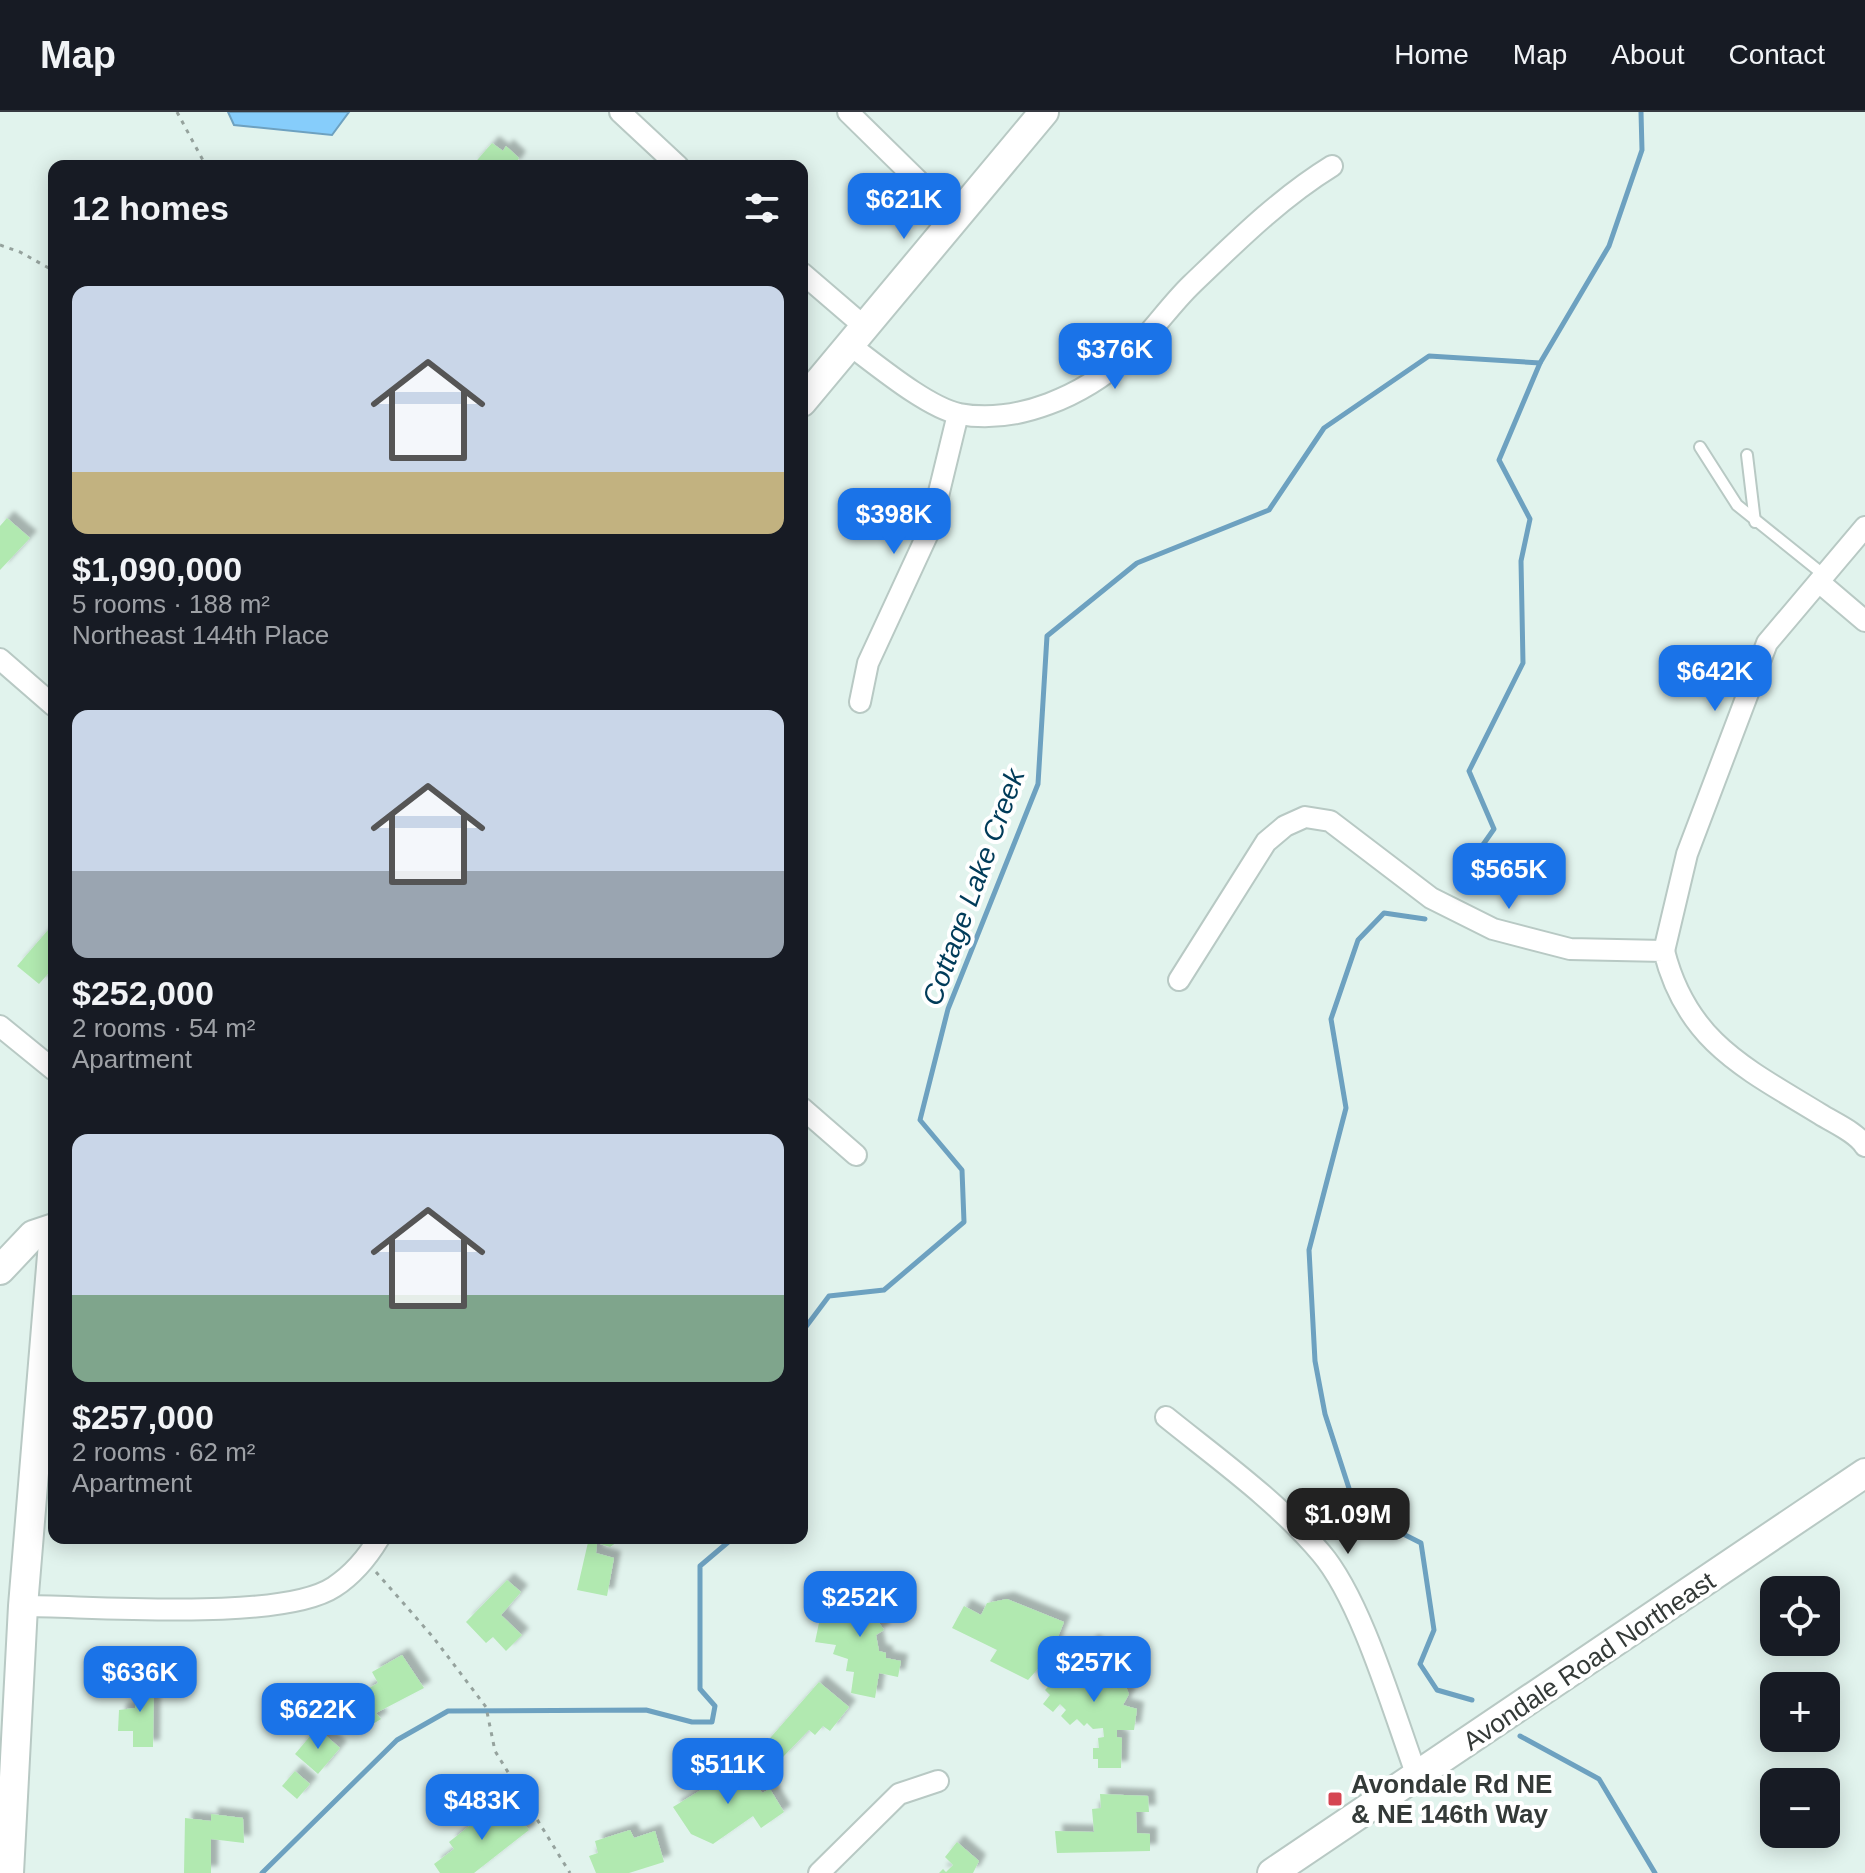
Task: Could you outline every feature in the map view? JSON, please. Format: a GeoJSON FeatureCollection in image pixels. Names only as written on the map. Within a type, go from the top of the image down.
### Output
{"type":"FeatureCollection","features":[{"type":"Feature","properties":{"kind":"street"},"geometry":{"type":"LineString","coordinates":[[620,112],[672,160]]}},
{"type":"Feature","properties":{"kind":"street"},"geometry":{"type":"LineString","coordinates":[[848,112],[956,218]]}},
{"type":"Feature","properties":{"kind":"street"},"geometry":{"type":"LineString","coordinates":[[808,395],[1044,112]]}},
{"type":"Feature","properties":{"kind":"street"},"geometry":{"type":"LineString","coordinates":[[808,280],[907,388],[958,414],[1007,413],[1074,394],[1126,357],[1190,286],[1294,190],[1332,166]]}},
{"type":"Feature","properties":{"kind":"street"},"geometry":{"type":"LineString","coordinates":[[860,702],[868,663],[930,529],[958,414]]}},
{"type":"Feature","properties":{"kind":"street"},"geometry":{"type":"LineString","coordinates":[[1864,1142],[1713,1043],[1679,998],[1664,951],[1687,854],[1767,643],[1865,527]]}},
{"type":"Feature","properties":{"kind":"street"},"geometry":{"type":"LineString","coordinates":[[1822,578],[1865,621]]}},
{"type":"Feature","properties":{"kind":"street"},"geometry":{"type":"LineString","coordinates":[[0,659],[48,701]]}},
{"type":"Feature","properties":{"kind":"street"},"geometry":{"type":"LineString","coordinates":[[1179,980],[1266,842],[1285,826],[1305,817],[1330,821],[1349,832],[1431,898],[1493,929],[1570,949],[1664,951]]}},
{"type":"Feature","properties":{"kind":"street"},"geometry":{"type":"LineString","coordinates":[[0,1026],[48,1065]]}},
{"type":"Feature","properties":{"kind":"street"},"geometry":{"type":"LineString","coordinates":[[808,1113],[856,1155]]}},
{"type":"Feature","properties":{"kind":"street"},"geometry":{"type":"LineString","coordinates":[[0,1270],[33,1235],[48,1231]]}},
{"type":"Feature","properties":{"kind":"street"},"geometry":{"type":"LineString","coordinates":[[9,1873],[23,1606],[48,1303]]}},
{"type":"Feature","properties":{"kind":"street"},"geometry":{"type":"LineString","coordinates":[[1166,1417],[1249,1484],[1322,1554],[1355,1611],[1417,1776]]}},
{"type":"Feature","properties":{"kind":"street","name":"Avondale Road Northeast"},"geometry":{"type":"LineString","coordinates":[[1272,1873],[1865,1473]]}},
{"type":"Feature","properties":{"kind":"street"},"geometry":{"type":"LineString","coordinates":[[23,1606],[257,1608],[332,1589],[366,1560],[375,1544]]}},
{"type":"Feature","properties":{"kind":"street"},"geometry":{"type":"LineString","coordinates":[[819,1873],[899,1794],[938,1781]]}},
{"type":"Feature","properties":{"kind":"lane"},"geometry":{"type":"LineString","coordinates":[[1700,447],[1737,505],[1822,578]]}},
{"type":"Feature","properties":{"kind":"lane"},"geometry":{"type":"LineString","coordinates":[[1747,455],[1755,522]]}},
{"type":"Feature","properties":{"kind":"path"},"geometry":{"type":"LineString","coordinates":[[177,112],[203,160]]}},
{"type":"Feature","properties":{"kind":"path"},"geometry":{"type":"LineString","coordinates":[[0,245],[48,268]]}},
{"type":"Feature","properties":{"kind":"path"},"geometry":{"type":"LineString","coordinates":[[366,1560],[433,1637],[486,1707],[495,1751],[570,1873]]}},
{"type":"Feature","properties":{"kind":"water"},"geometry":{"type":"Polygon","coordinates":[[[228,112],[349,112],[332,135],[234,125],[228,112]]]}},
{"type":"Feature","properties":{"kind":"building"},"geometry":{"type":"Polygon","coordinates":[[[492,143],[503,151],[506,146],[519,158],[518,160],[477,160],[492,143]]]}},
{"type":"Feature","properties":{"kind":"building"},"geometry":{"type":"Polygon","coordinates":[[[7,518],[30,538],[0,570],[0,526],[7,518]]]}},
{"type":"Feature","properties":{"kind":"building"},"geometry":{"type":"Polygon","coordinates":[[[48,930],[48,974],[39,984],[17,966],[48,930]]]}},
{"type":"Feature","properties":{"kind":"building"},"geometry":{"type":"Polygon","coordinates":[[[588,1544],[597,1544],[596,1553],[614,1558],[607,1596],[577,1590],[588,1544]]]}},
{"type":"Feature","properties":{"kind":"building"},"geometry":{"type":"Polygon","coordinates":[[[507,1580],[521,1592],[501,1615],[522,1635],[506,1651],[493,1637],[486,1643],[466,1622],[507,1580]]]}},
{"type":"Feature","properties":{"kind":"building"},"geometry":{"type":"Polygon","coordinates":[[[871,1582],[891,1609],[876,1618],[884,1630],[876,1635],[879,1651],[886,1653],[886,1658],[901,1661],[898,1677],[879,1673],[875,1698],[851,1693],[854,1672],[846,1671],[848,1659],[833,1654],[836,1645],[815,1642],[820,1618],[841,1623],[844,1614],[838,1613],[843,1592],[854,1595],[871,1582]]]}},
{"type":"Feature","properties":{"kind":"building"},"geometry":{"type":"Polygon","coordinates":[[[1007,1599],[1064,1622],[1051,1654],[1028,1680],[990,1661],[997,1650],[952,1628],[964,1606],[981,1615],[987,1603],[1007,1599]]]}},
{"type":"Feature","properties":{"kind":"building"},"geometry":{"type":"Polygon","coordinates":[[[1092,1641],[1109,1659],[1091,1677],[1095,1682],[1106,1681],[1111,1689],[1120,1683],[1126,1687],[1129,1694],[1123,1705],[1137,1709],[1134,1730],[1117,1730],[1117,1737],[1122,1738],[1121,1768],[1098,1768],[1098,1759],[1093,1759],[1093,1748],[1099,1748],[1098,1738],[1104,1737],[1103,1728],[1093,1729],[1087,1723],[1084,1726],[1077,1719],[1070,1725],[1061,1716],[1066,1710],[1060,1704],[1053,1712],[1043,1704],[1050,1695],[1045,1690],[1092,1641]]]}},
{"type":"Feature","properties":{"kind":"building"},"geometry":{"type":"Polygon","coordinates":[[[402,1655],[424,1688],[376,1713],[381,1719],[361,1731],[352,1716],[371,1704],[364,1691],[378,1683],[372,1672],[402,1655]]]}},
{"type":"Feature","properties":{"kind":"building"},"geometry":{"type":"Polygon","coordinates":[[[135,1675],[154,1678],[153,1747],[133,1747],[133,1731],[118,1731],[119,1710],[135,1708],[135,1675]]]}},
{"type":"Feature","properties":{"kind":"building"},"geometry":{"type":"Polygon","coordinates":[[[819,1682],[849,1707],[830,1731],[823,1726],[815,1735],[809,1730],[781,1759],[765,1744],[819,1682]]]}},
{"type":"Feature","properties":{"kind":"building"},"geometry":{"type":"Polygon","coordinates":[[[317,1728],[340,1748],[318,1774],[295,1754],[317,1728]]]}},
{"type":"Feature","properties":{"kind":"building"},"geometry":{"type":"Polygon","coordinates":[[[745,1763],[762,1793],[770,1789],[784,1812],[761,1828],[753,1816],[713,1844],[691,1834],[673,1807],[745,1763]]]}},
{"type":"Feature","properties":{"kind":"building"},"geometry":{"type":"Polygon","coordinates":[[[295,1771],[310,1784],[297,1799],[282,1786],[295,1771]]]}},
{"type":"Feature","properties":{"kind":"building"},"geometry":{"type":"Polygon","coordinates":[[[1100,1794],[1148,1796],[1149,1812],[1136,1812],[1137,1833],[1150,1834],[1150,1851],[1057,1853],[1055,1831],[1094,1832],[1092,1809],[1101,1808],[1100,1794]]]}},
{"type":"Feature","properties":{"kind":"building"},"geometry":{"type":"Polygon","coordinates":[[[511,1807],[529,1830],[474,1873],[440,1873],[434,1864],[454,1849],[449,1842],[491,1809],[496,1816],[511,1807]]]}},
{"type":"Feature","properties":{"kind":"building"},"geometry":{"type":"Polygon","coordinates":[[[211,1814],[243,1818],[244,1843],[211,1839],[211,1873],[184,1873],[185,1818],[211,1821],[211,1814]]]}},
{"type":"Feature","properties":{"kind":"building"},"geometry":{"type":"Polygon","coordinates":[[[630,1830],[634,1838],[655,1831],[664,1862],[629,1873],[596,1873],[589,1856],[598,1853],[595,1841],[630,1830]]]}},
{"type":"Feature","properties":{"kind":"building"},"geometry":{"type":"Polygon","coordinates":[[[957,1842],[979,1861],[973,1873],[939,1873],[943,1869],[946,1872],[953,1865],[945,1857],[957,1842]]]}},
{"type":"Feature","properties":{"kind":"waterway","name":"Cottage Lake Creek"},"geometry":{"type":"LineString","coordinates":[[808,1324],[829,1296],[884,1290],[964,1222],[962,1170],[920,1120],[948,1009],[1038,784],[1047,636],[1137,563],[1269,510],[1324,428],[1429,356],[1540,363],[1609,246],[1642,150],[1641,112]]}},
{"type":"Feature","properties":{"kind":"waterway"},"geometry":{"type":"LineString","coordinates":[[1461,876],[1494,829],[1469,771],[1523,663],[1521,561],[1530,519],[1499,460],[1540,363]]}},
{"type":"Feature","properties":{"kind":"waterway"},"geometry":{"type":"LineString","coordinates":[[1425,919],[1384,913],[1358,940],[1331,1019],[1346,1108],[1309,1250],[1315,1361],[1325,1414],[1356,1510],[1421,1543],[1434,1630],[1420,1664],[1437,1690],[1472,1700]]}},
{"type":"Feature","properties":{"kind":"waterway","name":"Cottage Lake Creek"},"geometry":{"type":"LineString","coordinates":[[262,1873],[397,1740],[448,1711],[646,1710],[692,1722],[712,1722],[715,1706],[700,1689],[700,1566],[726,1544]]}},
{"type":"Feature","properties":{"kind":"waterway"},"geometry":{"type":"LineString","coordinates":[[1520,1736],[1599,1779],[1655,1873]]}},
{"type":"Feature","properties":{"kind":"place","name":"Avondale Rd NE & NE 146th Way"},"geometry":{"type":"Point","coordinates":[1335,1799]}}]}
